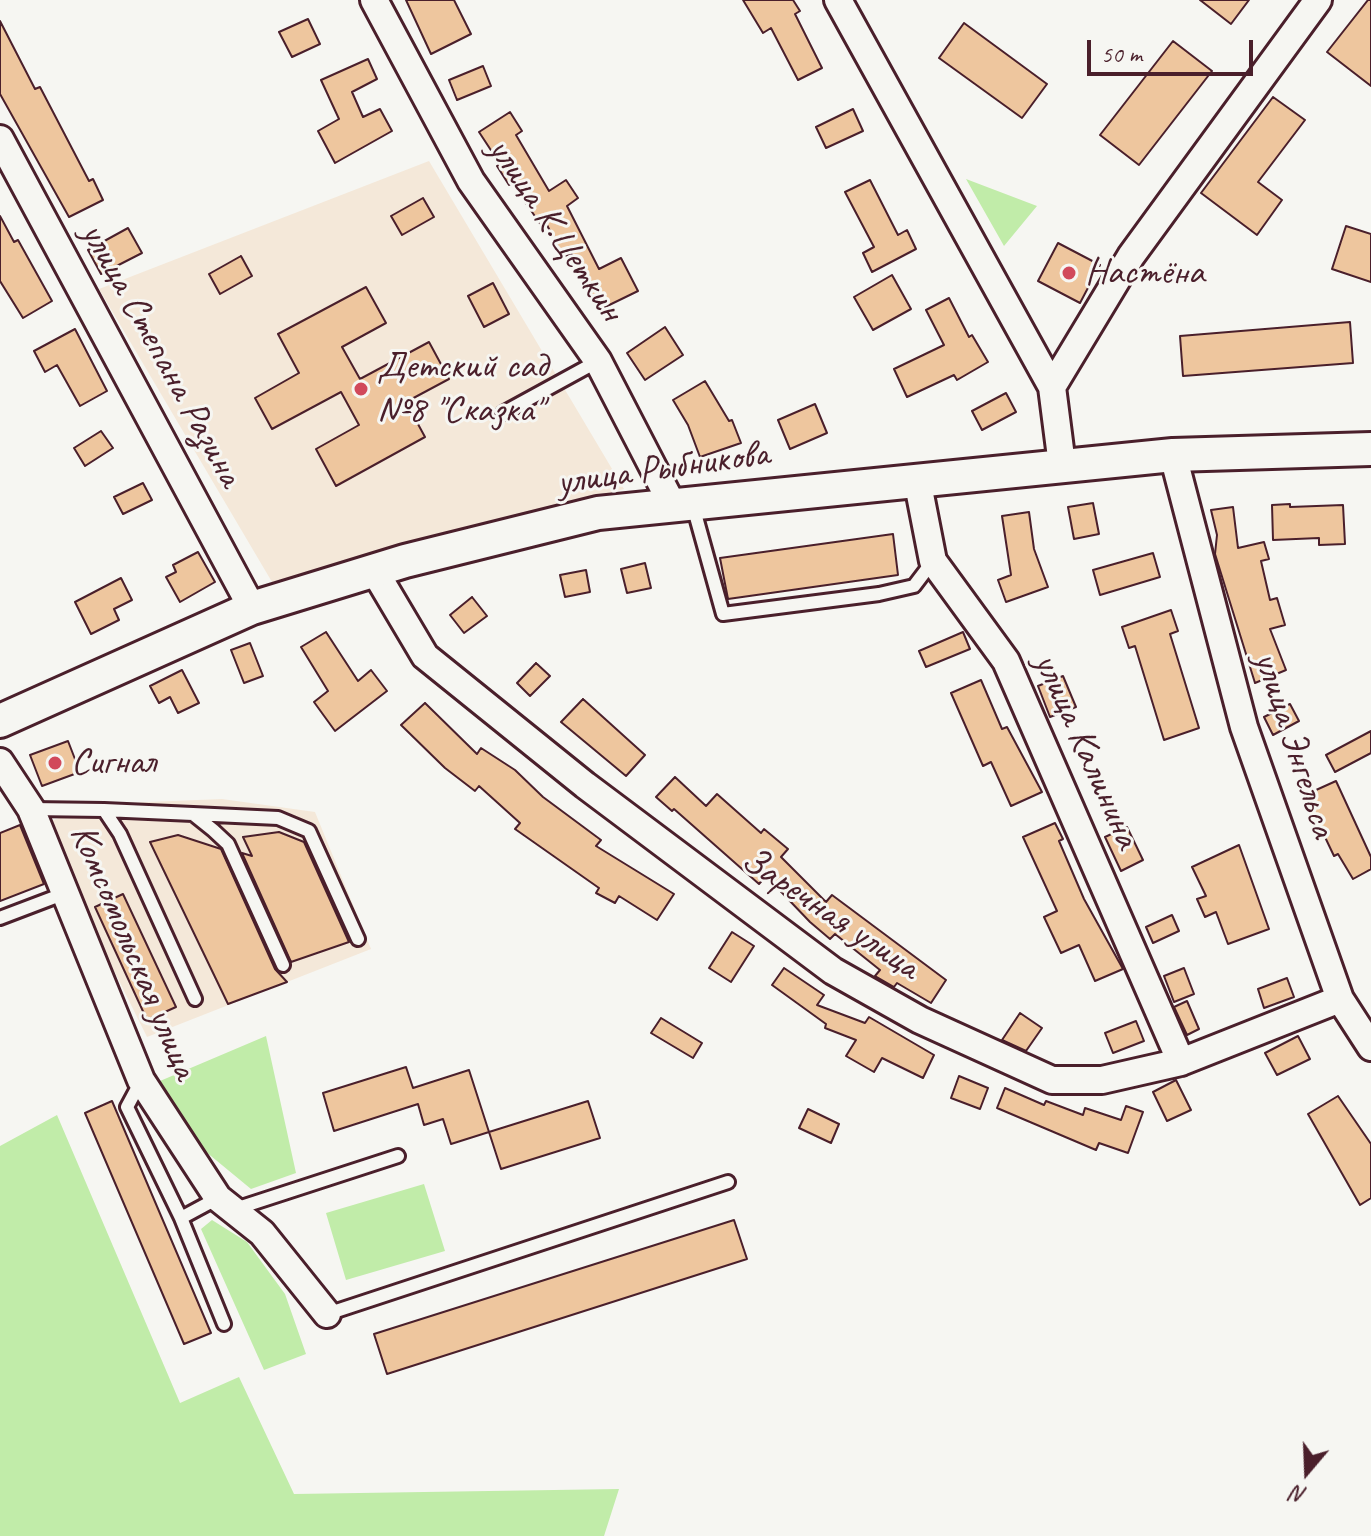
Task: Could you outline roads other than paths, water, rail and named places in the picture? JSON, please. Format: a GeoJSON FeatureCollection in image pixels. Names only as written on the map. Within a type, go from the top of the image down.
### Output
{"type":"FeatureCollection","features":[{"type":"Feature","properties":{"kind":"street","name":"улица К.Цеткин"},"geometry":{"type":"LineString","coordinates":[[374,0],[471,181],[598,361],[682,503]]}},
{"type":"Feature","properties":{"kind":"street"},"geometry":{"type":"LineString","coordinates":[[838,0],[1052,387],[1062,465]]}},
{"type":"Feature","properties":{"kind":"street"},"geometry":{"type":"LineString","coordinates":[[1052,387],[1131,256],[1318,0]]}},
{"type":"Feature","properties":{"kind":"street","name":"улица Степана Разина"},"geometry":{"type":"LineString","coordinates":[[0,139],[252,608]]}},
{"type":"Feature","properties":{"kind":"street","name":"улица Рыбникова"},"geometry":{"type":"LineString","coordinates":[[0,721],[252,608],[374,570],[598,513],[1173,455],[1371,449]]}},
{"type":"Feature","properties":{"kind":"street","name":"улица Энгельса"},"geometry":{"type":"LineString","coordinates":[[1173,455],[1244,727],[1340,999],[1371,1047]]}},
{"type":"Feature","properties":{"kind":"street","name":"улица Калинина"},"geometry":{"type":"LineString","coordinates":[[917,479],[933,561],[1006,661],[1181,1062]]}},
{"type":"Feature","properties":{"kind":"street","name":"Заречная улица"},"geometry":{"type":"LineString","coordinates":[[374,570],[425,656],[585,785],[833,971],[920,1020],[1052,1080],[1102,1080],[1181,1062],[1340,999]]}},
{"type":"Feature","properties":{"kind":"street","name":"Комсомольская улица"},"geometry":{"type":"LineString","coordinates":[[0,762],[31,809],[141,1080],[225,1204],[262,1233],[327,1314]]}},
{"type":"Feature","properties":{"kind":"lane"},"geometry":{"type":"LineString","coordinates":[[503,413],[598,361]]}},
{"type":"Feature","properties":{"kind":"lane"},"geometry":{"type":"LineString","coordinates":[[682,503],[723,614],[914,586],[933,561]]}},
{"type":"Feature","properties":{"kind":"lane"},"geometry":{"type":"LineString","coordinates":[[31,809],[278,818],[309,831],[358,939]]}},
{"type":"Feature","properties":{"kind":"lane"},"geometry":{"type":"LineString","coordinates":[[104,810],[120,834],[195,999]]}},
{"type":"Feature","properties":{"kind":"lane"},"geometry":{"type":"LineString","coordinates":[[193,814],[228,844],[283,965]]}},
{"type":"Feature","properties":{"kind":"lane"},"geometry":{"type":"LineString","coordinates":[[0,918],[63,894]]}},
{"type":"Feature","properties":{"kind":"lane"},"geometry":{"type":"LineString","coordinates":[[141,1080],[127,1107],[181,1218],[224,1324]]}},
{"type":"Feature","properties":{"kind":"lane"},"geometry":{"type":"LineString","coordinates":[[181,1218],[398,1156]]}},
{"type":"Feature","properties":{"kind":"lane"},"geometry":{"type":"LineString","coordinates":[[327,1314],[728,1182]]}},
{"type":"Feature","properties":{"kind":"place","name":"Настёна"},"geometry":{"type":"Point","coordinates":[1069,273]}},
{"type":"Feature","properties":{"kind":"place","name":"Детский сад №8 \"Сказка\""},"geometry":{"type":"Point","coordinates":[361,389]}},
{"type":"Feature","properties":{"kind":"place","name":"Сигнал"},"geometry":{"type":"Point","coordinates":[55,763]}}]}
